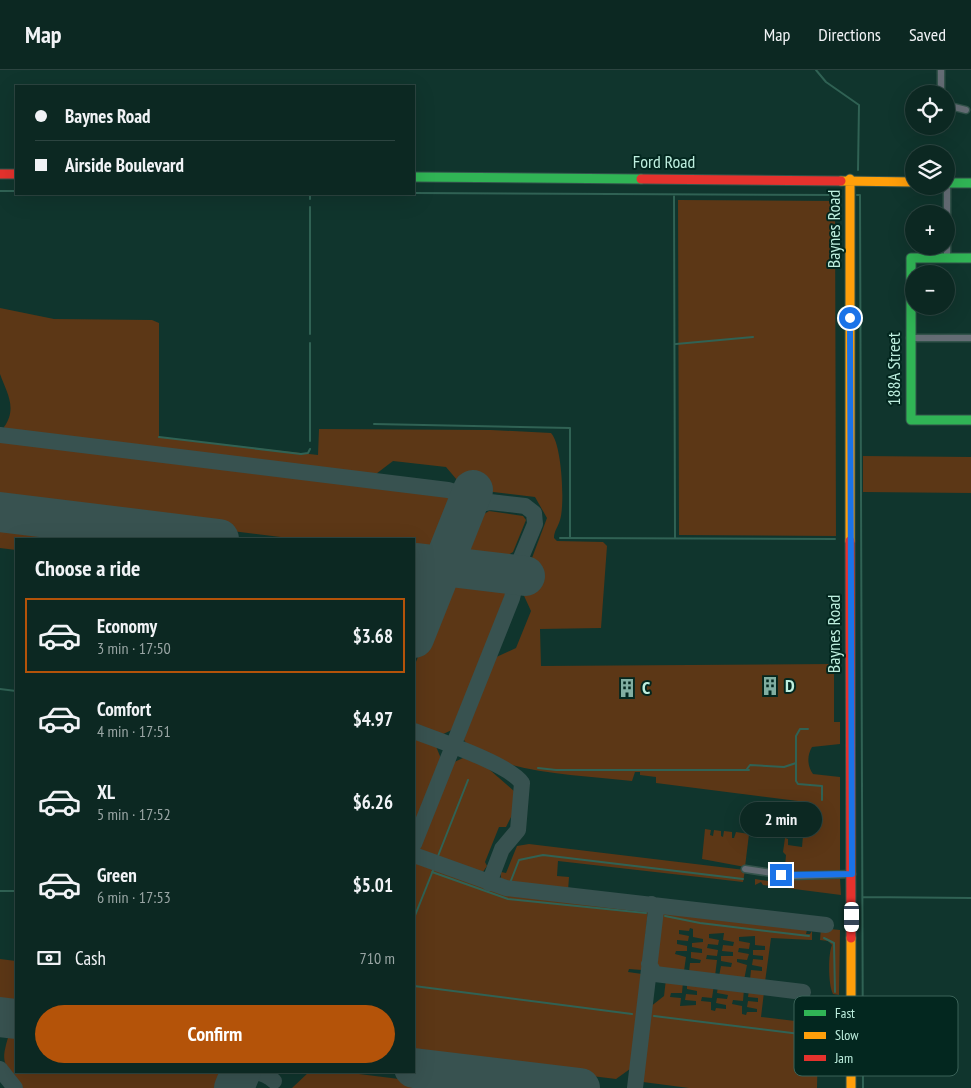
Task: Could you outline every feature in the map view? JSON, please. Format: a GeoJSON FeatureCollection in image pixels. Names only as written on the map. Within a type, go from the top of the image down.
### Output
{"type":"FeatureCollection","features":[{"type":"Feature","properties":{"kind":"street"},"geometry":{"type":"LineString","coordinates":[[941,70],[941,85]]}},
{"type":"Feature","properties":{"kind":"street"},"geometry":{"type":"LineString","coordinates":[[955,107],[966,110]]}},
{"type":"Feature","properties":{"kind":"street"},"geometry":{"type":"LineString","coordinates":[[0,174],[15,174]]}},
{"type":"Feature","properties":{"kind":"street","name":"Ford Road"},"geometry":{"type":"LineString","coordinates":[[415,177],[850,179],[905,182]]}},
{"type":"Feature","properties":{"kind":"street","name":"Baynes Road"},"geometry":{"type":"LineString","coordinates":[[850,179],[851,996]]}},
{"type":"Feature","properties":{"kind":"street"},"geometry":{"type":"LineString","coordinates":[[955,183],[971,182]]}},
{"type":"Feature","properties":{"kind":"street"},"geometry":{"type":"LineString","coordinates":[[947,195],[947,258],[971,258]]}},
{"type":"Feature","properties":{"kind":"street","name":"188A Street"},"geometry":{"type":"LineString","coordinates":[[947,258],[910,258],[911,420],[971,420]]}},
{"type":"Feature","properties":{"kind":"street"},"geometry":{"type":"LineString","coordinates":[[910,338],[971,338]]}},
{"type":"Feature","properties":{"kind":"street"},"geometry":{"type":"LineString","coordinates":[[745,869],[792,876],[852,874]]}},
{"type":"Feature","properties":{"kind":"shaded area"},"geometry":{"type":"Polygon","coordinates":[[[678,200],[835,201],[836,536],[679,535],[678,200]]]}},
{"type":"Feature","properties":{"kind":"shaded area"},"geometry":{"type":"Polygon","coordinates":[[[0,308],[54,319],[152,320],[159,323],[159,437],[318,455],[319,429],[491,430],[551,433],[558,449],[562,475],[562,512],[554,538],[557,541],[603,542],[607,546],[601,628],[540,629],[541,666],[834,664],[834,722],[840,722],[840,744],[812,747],[808,760],[813,774],[840,777],[840,873],[793,873],[794,867],[785,866],[786,855],[783,852],[785,838],[788,839],[788,845],[802,847],[806,802],[656,783],[656,777],[640,775],[640,772],[635,772],[632,781],[533,770],[494,760],[476,752],[468,745],[461,735],[492,659],[516,648],[531,611],[520,587],[527,587],[529,566],[547,518],[535,497],[485,491],[465,483],[463,487],[446,467],[393,461],[372,477],[6,432],[4,427],[10,413],[10,400],[0,374],[0,308]]]}},
{"type":"Feature","properties":{"kind":"shaded area"},"geometry":{"type":"Polygon","coordinates":[[[0,439],[446,494],[455,508],[436,556],[415,553],[415,538],[289,538],[0,502],[0,439]]]}},
{"type":"Feature","properties":{"kind":"shaded area"},"geometry":{"type":"Polygon","coordinates":[[[863,456],[971,457],[971,493],[863,492],[863,456]]]}},
{"type":"Feature","properties":{"kind":"shaded area"},"geometry":{"type":"Polygon","coordinates":[[[489,511],[523,516],[526,520],[513,552],[495,563],[456,558],[471,522],[489,511]]]}},
{"type":"Feature","properties":{"kind":"shaded area"},"geometry":{"type":"Polygon","coordinates":[[[0,522],[128,538],[15,538],[15,550],[0,548],[0,522]]]}},
{"type":"Feature","properties":{"kind":"shaded area"},"geometry":{"type":"Polygon","coordinates":[[[415,573],[428,575],[415,608],[415,573]]]}},
{"type":"Feature","properties":{"kind":"shaded area"},"geometry":{"type":"Polygon","coordinates":[[[449,577],[500,584],[508,598],[456,728],[439,736],[415,726],[415,664],[449,577]]]}},
{"type":"Feature","properties":{"kind":"shaded area"},"geometry":{"type":"Polygon","coordinates":[[[415,736],[435,744],[442,761],[415,830],[415,736]]]}},
{"type":"Feature","properties":{"kind":"shaded area"},"geometry":{"type":"Polygon","coordinates":[[[463,758],[471,758],[483,764],[514,791],[513,813],[506,827],[499,827],[485,862],[487,866],[480,876],[426,855],[417,848],[450,764],[463,758]]]}},
{"type":"Feature","properties":{"kind":"shaded area"},"geometry":{"type":"Polygon","coordinates":[[[705,829],[711,830],[710,835],[713,836],[714,830],[721,831],[721,836],[723,837],[724,831],[732,832],[732,838],[734,838],[736,832],[749,834],[745,867],[702,859],[705,829]]]}},
{"type":"Feature","properties":{"kind":"shaded area"},"geometry":{"type":"Polygon","coordinates":[[[529,844],[745,870],[743,882],[558,861],[557,876],[569,877],[568,891],[501,883],[501,872],[506,873],[517,846],[529,844]]]}},
{"type":"Feature","properties":{"kind":"shaded area"},"geometry":{"type":"Polygon","coordinates":[[[415,860],[422,861],[499,890],[574,898],[574,901],[648,910],[642,970],[629,969],[628,972],[642,974],[630,1069],[616,1079],[415,1054],[415,860]]]}},
{"type":"Feature","properties":{"kind":"shaded area"},"geometry":{"type":"Polygon","coordinates":[[[782,878],[840,878],[841,895],[763,885],[761,882],[755,885],[755,879],[780,883],[779,880],[782,878]]]}},
{"type":"Feature","properties":{"kind":"shaded area"},"geometry":{"type":"Polygon","coordinates":[[[664,912],[807,930],[806,934],[810,934],[812,931],[812,940],[771,938],[765,982],[750,980],[751,970],[762,971],[762,967],[752,965],[753,959],[763,960],[763,956],[753,955],[753,950],[765,950],[765,946],[755,945],[755,936],[739,937],[739,941],[750,943],[749,949],[739,948],[738,952],[749,954],[747,960],[737,959],[737,962],[747,965],[744,980],[719,976],[721,966],[731,967],[732,963],[721,961],[721,956],[733,956],[733,952],[722,951],[723,945],[733,946],[734,942],[723,940],[724,933],[709,934],[709,938],[719,940],[718,945],[708,944],[707,948],[718,950],[717,956],[707,955],[706,959],[717,960],[715,976],[689,972],[690,963],[700,963],[701,960],[691,958],[691,952],[702,953],[702,949],[692,947],[692,943],[703,942],[703,939],[693,937],[693,929],[690,928],[689,931],[679,930],[679,934],[689,936],[688,941],[677,940],[677,944],[687,946],[687,951],[676,951],[675,954],[686,957],[684,971],[656,968],[661,916],[664,912]]]}},
{"type":"Feature","properties":{"kind":"shaded area"},"geometry":{"type":"Polygon","coordinates":[[[821,928],[840,930],[839,995],[833,994],[831,990],[829,962],[832,945],[828,941],[820,940],[821,928]]]}},
{"type":"Feature","properties":{"kind":"shaded area"},"geometry":{"type":"Polygon","coordinates":[[[0,959],[15,961],[15,1006],[0,1004],[0,959]]]}},
{"type":"Feature","properties":{"kind":"shaded area"},"geometry":{"type":"Polygon","coordinates":[[[666,979],[683,982],[682,993],[671,993],[670,997],[681,998],[680,1006],[696,1005],[696,1001],[685,1000],[686,994],[697,995],[697,991],[687,989],[687,982],[714,985],[712,998],[702,997],[701,1001],[711,1002],[711,1010],[715,1011],[716,1008],[726,1009],[726,1005],[716,1003],[717,998],[727,999],[728,995],[717,993],[718,986],[744,989],[743,1001],[733,1000],[732,1004],[742,1006],[742,1014],[746,1015],[747,1012],[757,1012],[757,1009],[747,1007],[748,1001],[758,1002],[758,998],[748,997],[749,990],[764,992],[761,1017],[794,1021],[794,1076],[817,1076],[817,1088],[689,1088],[643,1082],[650,1007],[664,996],[666,979]]]}},
{"type":"Feature","properties":{"kind":"shaded area"},"geometry":{"type":"Polygon","coordinates":[[[10,1031],[15,1032],[15,1073],[230,1073],[224,1088],[23,1088],[7,1067],[4,1056],[10,1031]]]}},
{"type":"Feature","properties":{"kind":"shaded area"},"geometry":{"type":"Polygon","coordinates":[[[308,1073],[351,1073],[471,1088],[292,1088],[308,1073]]]}},
{"type":"Feature","properties":{"kind":"waterway"},"geometry":{"type":"LineString","coordinates":[[816,70],[826,82],[859,105],[858,170]]}},
{"type":"Feature","properties":{"kind":"waterway"},"geometry":{"type":"LineString","coordinates":[[0,191],[15,191]]}},
{"type":"Feature","properties":{"kind":"waterway"},"geometry":{"type":"LineString","coordinates":[[415,193],[839,195]]}},
{"type":"Feature","properties":{"kind":"waterway"},"geometry":{"type":"LineString","coordinates":[[674,195],[675,538]]}},
{"type":"Feature","properties":{"kind":"waterway"},"geometry":{"type":"LineString","coordinates":[[857,195],[860,195],[863,996]]}},
{"type":"Feature","properties":{"kind":"waterway"},"geometry":{"type":"LineString","coordinates":[[310,207],[310,334]]}},
{"type":"Feature","properties":{"kind":"waterway"},"geometry":{"type":"LineString","coordinates":[[676,344],[753,337]]}},
{"type":"Feature","properties":{"kind":"waterway"},"geometry":{"type":"LineString","coordinates":[[310,343],[310,441]]}},
{"type":"Feature","properties":{"kind":"waterway"},"geometry":{"type":"LineString","coordinates":[[374,424],[570,428],[570,537]]}},
{"type":"Feature","properties":{"kind":"waterway"},"geometry":{"type":"LineString","coordinates":[[159,437],[301,454],[308,453],[310,449]]}},
{"type":"Feature","properties":{"kind":"waterway"},"geometry":{"type":"LineString","coordinates":[[560,538],[835,539]]}},
{"type":"Feature","properties":{"kind":"waterway"},"geometry":{"type":"LineString","coordinates":[[0,689],[15,691]]}},
{"type":"Feature","properties":{"kind":"waterway"},"geometry":{"type":"LineString","coordinates":[[808,729],[800,729],[796,736],[796,781],[798,784],[822,786],[822,800]]}},
{"type":"Feature","properties":{"kind":"waterway"},"geometry":{"type":"LineString","coordinates":[[747,769],[750,765],[784,767],[796,763]]}},
{"type":"Feature","properties":{"kind":"waterway"},"geometry":{"type":"LineString","coordinates":[[538,768],[556,770],[749,770]]}},
{"type":"Feature","properties":{"kind":"waterway"},"geometry":{"type":"LineString","coordinates":[[438,856],[468,780]]}},
{"type":"Feature","properties":{"kind":"waterway"},"geometry":{"type":"LineString","coordinates":[[510,883],[519,860],[543,855],[743,879]]}},
{"type":"Feature","properties":{"kind":"waterway"},"geometry":{"type":"LineString","coordinates":[[415,916],[434,868]]}},
{"type":"Feature","properties":{"kind":"waterway"},"geometry":{"type":"LineString","coordinates":[[432,872],[508,899],[646,913]]}},
{"type":"Feature","properties":{"kind":"waterway"},"geometry":{"type":"LineString","coordinates":[[0,891],[15,891]]}},
{"type":"Feature","properties":{"kind":"waterway"},"geometry":{"type":"LineString","coordinates":[[863,897],[971,898]]}},
{"type":"Feature","properties":{"kind":"waterway"},"geometry":{"type":"LineString","coordinates":[[665,916],[700,923],[809,936]]}},
{"type":"Feature","properties":{"kind":"waterway"},"geometry":{"type":"LineString","coordinates":[[824,938],[834,943],[835,992]]}},
{"type":"Feature","properties":{"kind":"waterway"},"geometry":{"type":"LineString","coordinates":[[415,986],[632,1014]]}},
{"type":"Feature","properties":{"kind":"waterway"},"geometry":{"type":"LineString","coordinates":[[654,1016],[794,1033]]}},
{"type":"Feature","properties":{"kind":"waterway"},"geometry":{"type":"LineString","coordinates":[[863,1076],[863,1088]]}},
{"type":"Feature","properties":{"kind":"taxiway"},"geometry":{"type":"LineString","coordinates":[[0,435],[448,490],[490,502],[525,506],[534,513],[535,524],[520,560],[510,568],[491,572]]}},
{"type":"Feature","properties":{"kind":"taxiway"},"geometry":{"type":"LineString","coordinates":[[461,519],[473,506],[490,502]]}},
{"type":"Feature","properties":{"kind":"taxiway"},"geometry":{"type":"LineString","coordinates":[[415,841],[512,598],[522,557]]}},
{"type":"Feature","properties":{"kind":"taxiway"},"geometry":{"type":"LineString","coordinates":[[415,731],[455,746],[503,768],[522,783],[518,830],[502,849],[489,883]]}},
{"type":"Feature","properties":{"kind":"taxiway"},"geometry":{"type":"LineString","coordinates":[[415,855],[506,888],[826,925]]}},
{"type":"Feature","properties":{"kind":"taxiway"},"geometry":{"type":"LineString","coordinates":[[635,1088],[656,910],[652,904]]}},
{"type":"Feature","properties":{"kind":"taxiway"},"geometry":{"type":"LineString","coordinates":[[649,964],[655,974],[803,992]]}},
{"type":"Feature","properties":{"kind":"taxiway"},"geometry":{"type":"LineString","coordinates":[[0,1019],[14,1019]]}},
{"type":"Feature","properties":{"kind":"taxiway"},"geometry":{"type":"LineString","coordinates":[[0,1069],[15,1088]]}},
{"type":"Feature","properties":{"kind":"taxiway"},"geometry":{"type":"LineString","coordinates":[[234,1088],[242,1078],[252,1073],[263,1074],[274,1081]]}},
{"type":"Feature","properties":{"kind":"runway"},"geometry":{"type":"LineString","coordinates":[[415,635],[473,490]]}},
{"type":"Feature","properties":{"kind":"runway"},"geometry":{"type":"LineString","coordinates":[[0,512],[211,538]]}},
{"type":"Feature","properties":{"kind":"runway"},"geometry":{"type":"LineString","coordinates":[[417,563],[525,576]]}},
{"type":"Feature","properties":{"kind":"runway"},"geometry":{"type":"LineString","coordinates":[[0,1017],[15,1019]]}},
{"type":"Feature","properties":{"kind":"runway"},"geometry":{"type":"LineString","coordinates":[[415,1068],[580,1088]]}},
{"type":"Feature","properties":{"kind":"runway"},"geometry":{"type":"LineString","coordinates":[[234,1088],[240,1073]]}},
{"type":"Feature","properties":{"kind":"traffic: fast"},"geometry":{"type":"LineString","coordinates":[[415,177],[641,179]]}},
{"type":"Feature","properties":{"kind":"traffic: fast"},"geometry":{"type":"LineString","coordinates":[[955,183],[971,183]]}},
{"type":"Feature","properties":{"kind":"traffic: fast"},"geometry":{"type":"LineString","coordinates":[[971,258],[911,258],[911,420],[971,420]]}},
{"type":"Feature","properties":{"kind":"traffic: slow"},"geometry":{"type":"LineString","coordinates":[[850,179],[850,541]]}},
{"type":"Feature","properties":{"kind":"traffic: slow"},"geometry":{"type":"LineString","coordinates":[[841,181],[905,182]]}},
{"type":"Feature","properties":{"kind":"traffic: slow"},"geometry":{"type":"LineString","coordinates":[[851,938],[851,996]]}},
{"type":"Feature","properties":{"kind":"traffic: slow"},"geometry":{"type":"LineString","coordinates":[[851,1076],[851,1088]]}},
{"type":"Feature","properties":{"kind":"traffic: jam"},"geometry":{"type":"LineString","coordinates":[[0,174],[15,174]]}},
{"type":"Feature","properties":{"kind":"traffic: jam"},"geometry":{"type":"LineString","coordinates":[[641,179],[841,181]]}},
{"type":"Feature","properties":{"kind":"traffic: jam"},"geometry":{"type":"LineString","coordinates":[[850,541],[851,938]]}},
{"type":"Feature","properties":{"kind":"place","name":"D"},"geometry":{"type":"Point","coordinates":[770,686]}},
{"type":"Feature","properties":{"kind":"place","name":"C"},"geometry":{"type":"Point","coordinates":[627,688]}},
{"type":"Feature","properties":{"kind":"route"},"geometry":{"type":"LineString","coordinates":[[781,875],[852,874],[850,318]]}}]}
